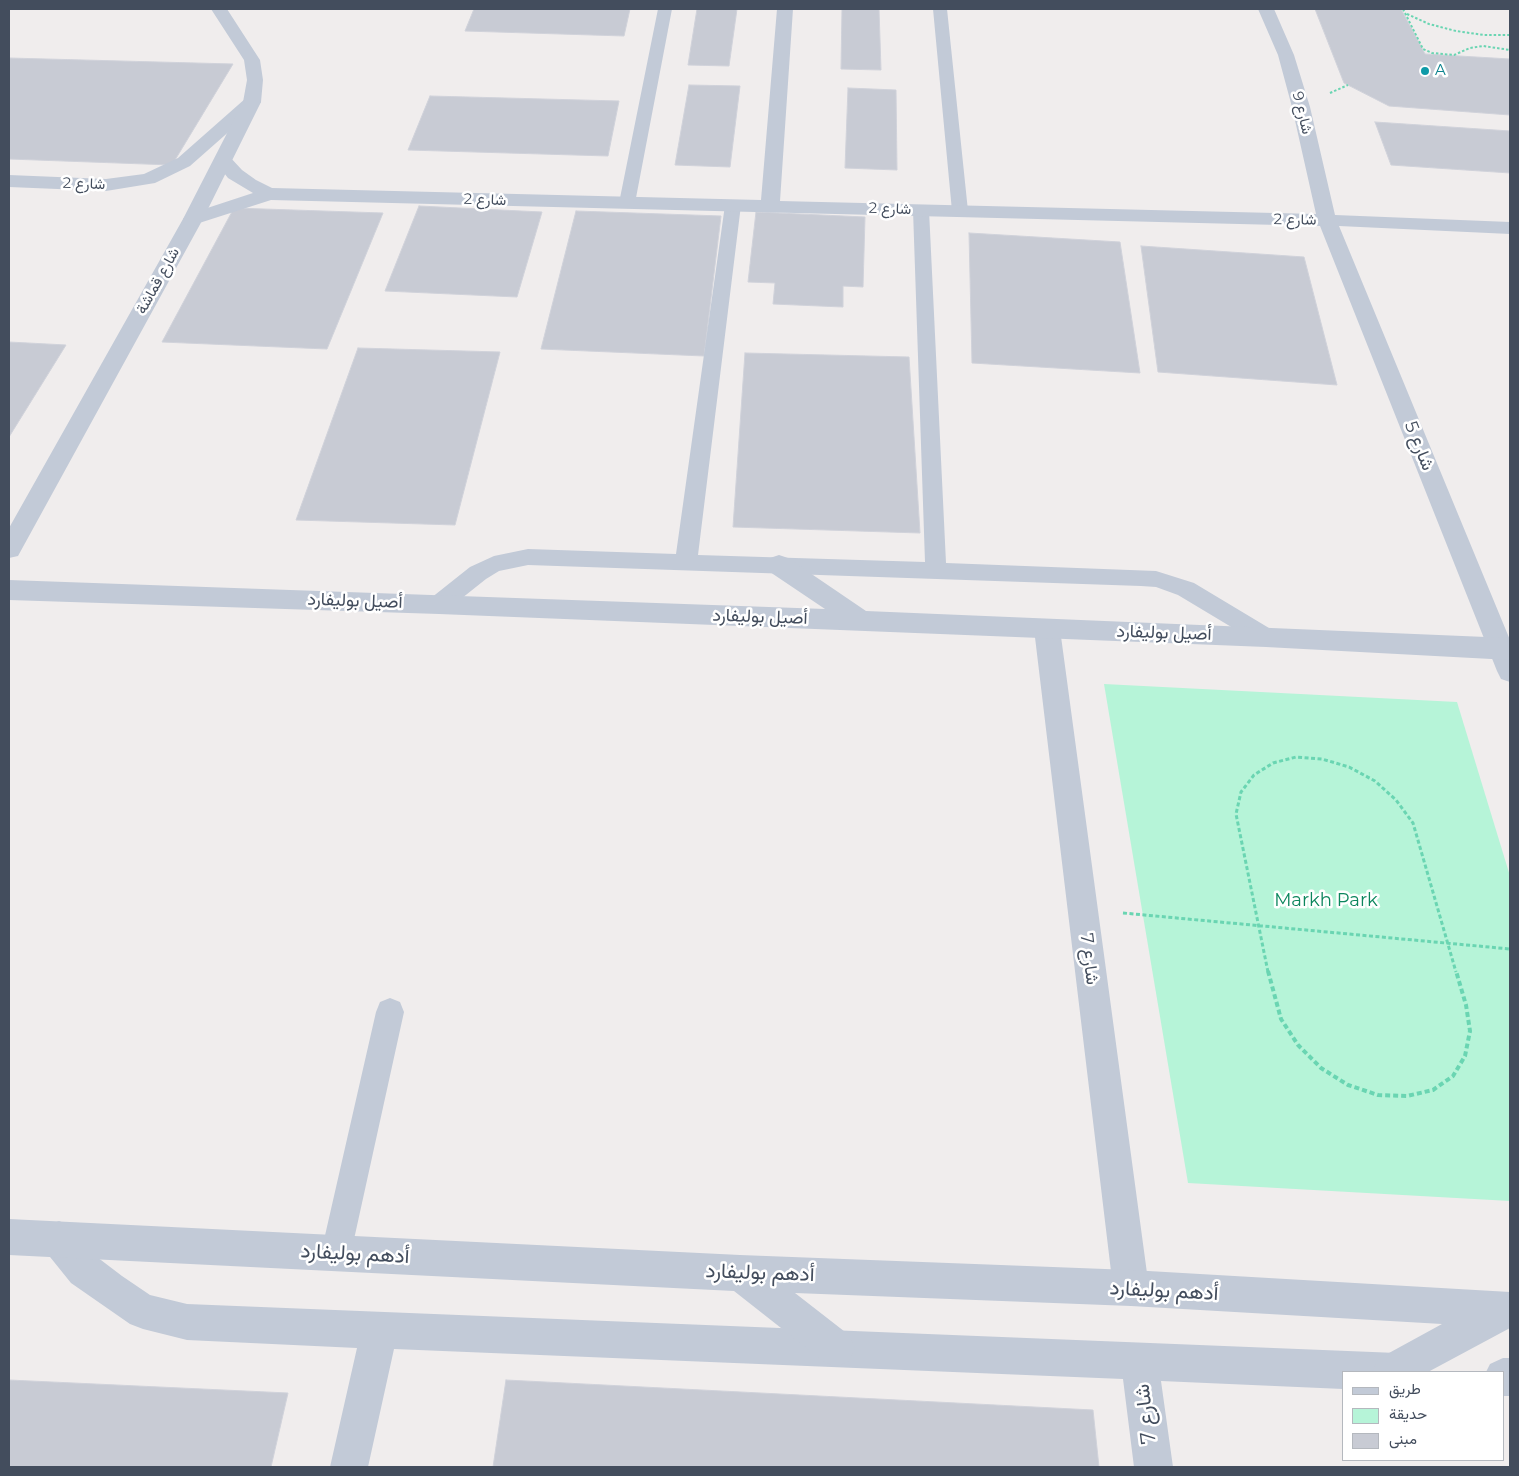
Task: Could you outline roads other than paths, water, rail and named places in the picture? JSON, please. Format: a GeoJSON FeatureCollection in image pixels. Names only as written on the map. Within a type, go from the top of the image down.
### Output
{"type":"FeatureCollection","features":[{"type":"Feature","properties":{"kind":"street","name":"شارع قماشة"},"geometry":{"type":"LineString","coordinates":[[9,549],[192,219],[252,102],[255,80],[252,60],[219,9]]}},
{"type":"Feature","properties":{"kind":"street"},"geometry":{"type":"LineString","coordinates":[[770,206],[785,9]]}},
{"type":"Feature","properties":{"kind":"street","name":"شارع 9"},"geometry":{"type":"LineString","coordinates":[[1266,9],[1286,55],[1302,107],[1327,220]]}},
{"type":"Feature","properties":{"kind":"street","name":"شارع 2"},"geometry":{"type":"LineString","coordinates":[[9,181],[106,185],[148,179],[184,162],[252,102]]}},
{"type":"Feature","properties":{"kind":"street","name":"شارع 2"},"geometry":{"type":"LineString","coordinates":[[223,160],[235,174],[249,184],[269,194]]}},
{"type":"Feature","properties":{"kind":"street","name":"شارع 2"},"geometry":{"type":"LineString","coordinates":[[192,219],[269,194],[1327,220],[1510,228]]}},
{"type":"Feature","properties":{"kind":"street","name":"شارع 5"},"geometry":{"type":"LineString","coordinates":[[1327,220],[1507,656]]}},
{"type":"Feature","properties":{"kind":"street"},"geometry":{"type":"LineString","coordinates":[[779,565],[863,622]]}},
{"type":"Feature","properties":{"kind":"street","name":"أصيل بوليفارد"},"geometry":{"type":"LineString","coordinates":[[9,590],[439,604],[1266,637],[1507,656]]}},
{"type":"Feature","properties":{"kind":"street","name":"شارع 7"},"geometry":{"type":"LineString","coordinates":[[1046,629],[1131,1288]]}},
{"type":"Feature","properties":{"kind":"street","name":"أدهم بوليفارد"},"geometry":{"type":"LineString","coordinates":[[9,1237],[336,1254],[1131,1288],[1508,1310]]}},
{"type":"Feature","properties":{"kind":"street"},"geometry":{"type":"LineString","coordinates":[[59,1239],[84,1270],[143,1311],[187,1322],[1368,1371]]}},
{"type":"Feature","properties":{"kind":"street"},"geometry":{"type":"LineString","coordinates":[[740,1272],[836,1348]]}},
{"type":"Feature","properties":{"kind":"street"},"geometry":{"type":"LineString","coordinates":[[1393,1371],[1508,1310]]}},
{"type":"Feature","properties":{"kind":"street"},"geometry":{"type":"LineString","coordinates":[[349,1467],[380,1329]]}},
{"type":"Feature","properties":{"kind":"street","name":"شارع 7"},"geometry":{"type":"LineString","coordinates":[[1140,1361],[1153,1467]]}},
{"type":"Feature","properties":{"kind":"lane"},"geometry":{"type":"LineString","coordinates":[[627,202],[665,9]]}},
{"type":"Feature","properties":{"kind":"lane"},"geometry":{"type":"LineString","coordinates":[[940,9],[960,211]]}},
{"type":"Feature","properties":{"kind":"lane"},"geometry":{"type":"LineString","coordinates":[[686,562],[733,205]]}},
{"type":"Feature","properties":{"kind":"lane"},"geometry":{"type":"LineString","coordinates":[[920,210],[936,570]]}},
{"type":"Feature","properties":{"kind":"lane"},"geometry":{"type":"LineString","coordinates":[[439,604],[478,573],[494,564],[528,557],[936,570],[1156,579],[1186,589],[1266,637]]}},
{"type":"Feature","properties":{"kind":"lane"},"geometry":{"type":"LineString","coordinates":[[336,1254],[390,1012]]}},
{"type":"Feature","properties":{"kind":"place","name":"A"},"geometry":{"type":"Point","coordinates":[1425,71]}},
{"type":"Feature","properties":{"kind":"park label","name":"Markh Park"},"geometry":{"type":"Point","coordinates":[1326,901]}}]}
